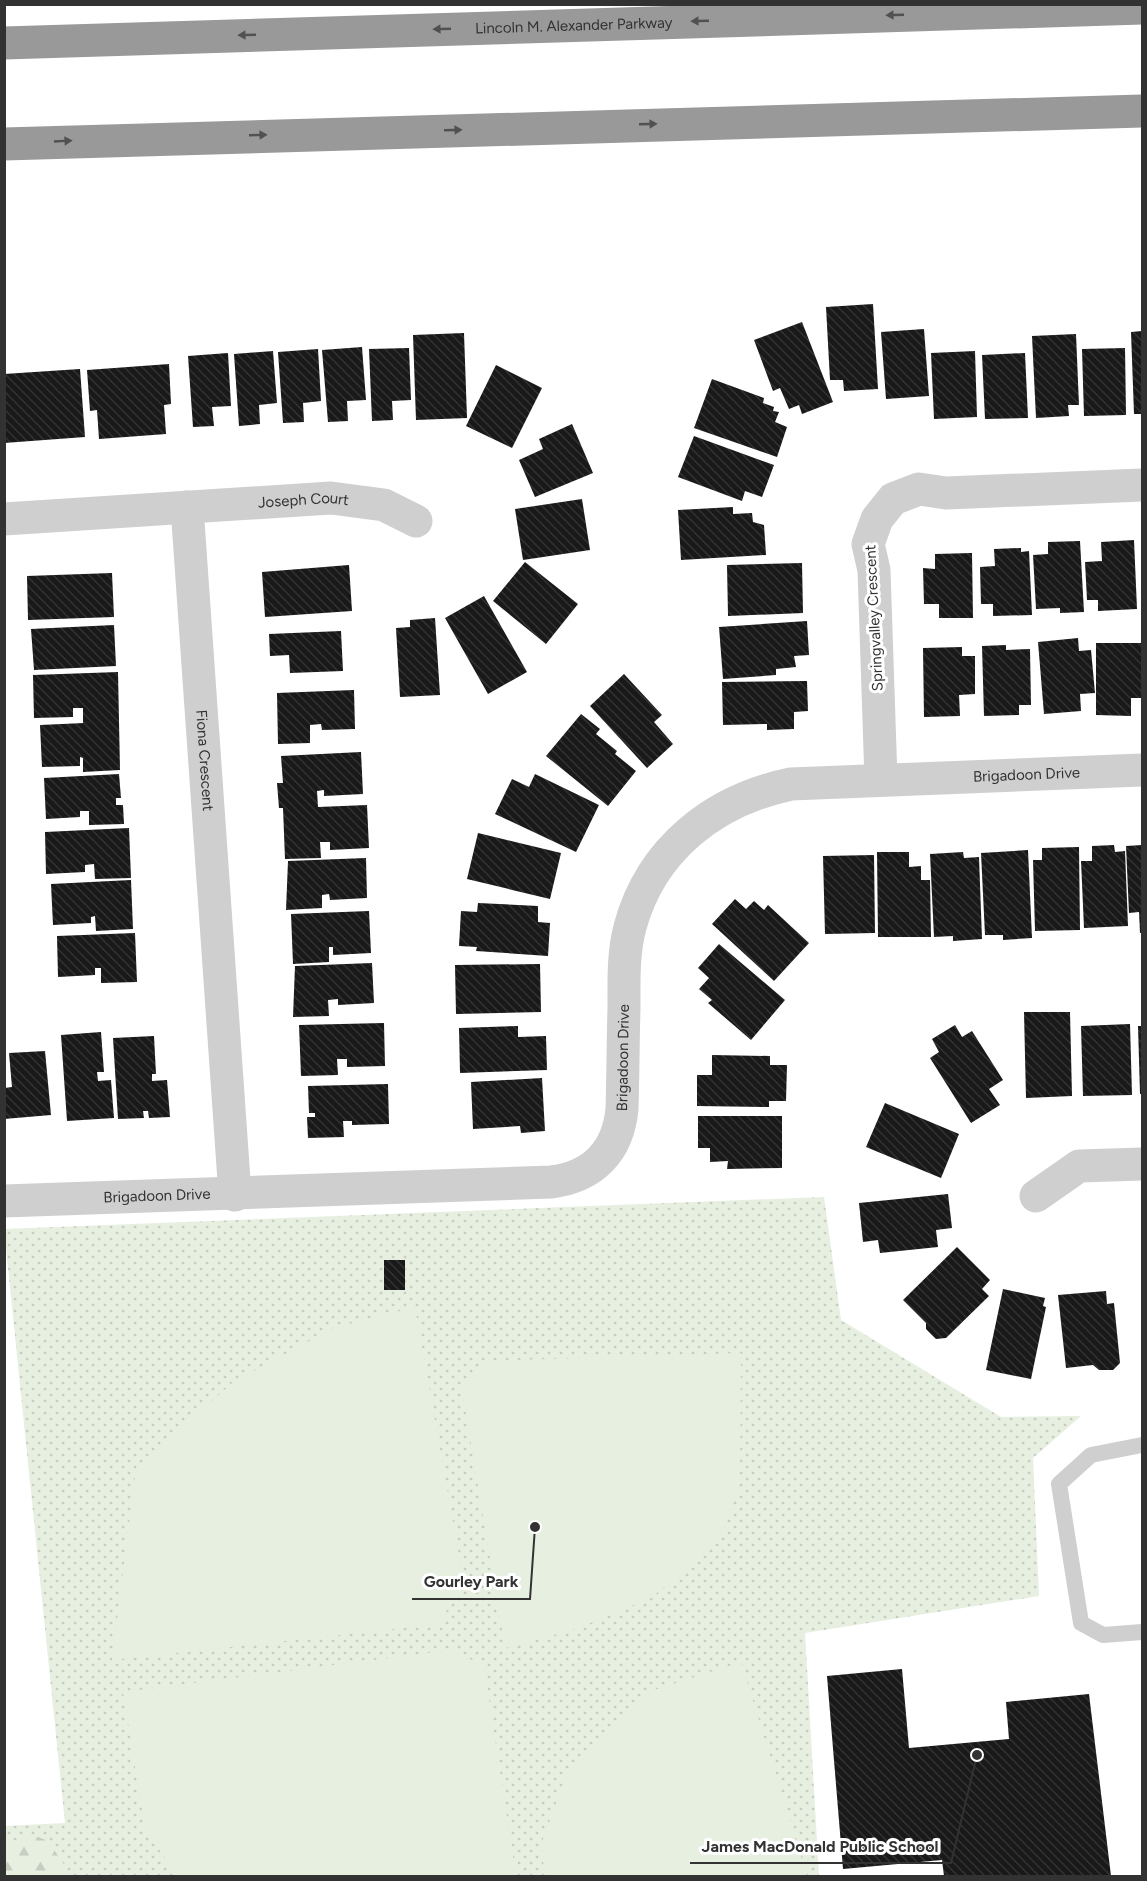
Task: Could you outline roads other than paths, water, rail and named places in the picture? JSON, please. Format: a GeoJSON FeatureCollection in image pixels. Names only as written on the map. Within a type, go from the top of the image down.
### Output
{"type":"FeatureCollection","features":[{"type":"Feature","properties":{"kind":"highway","name":"Lincoln M. Alexander Parkway"},"geometry":{"type":"LineString","coordinates":[[4,43],[1143,8]]}},
{"type":"Feature","properties":{"kind":"highway"},"geometry":{"type":"LineString","coordinates":[[4,144],[1143,111]]}},
{"type":"Feature","properties":{"kind":"street","name":"Springvalley Crescent"},"geometry":{"type":"LineString","coordinates":[[881,780],[874,570],[868,544],[876,519],[892,499],[919,489],[946,493],[1143,485]]}},
{"type":"Feature","properties":{"kind":"street","name":"Joseph Court"},"geometry":{"type":"LineString","coordinates":[[187,507],[348,499],[384,505],[416,521]]}},
{"type":"Feature","properties":{"kind":"street"},"geometry":{"type":"LineString","coordinates":[[4,519],[187,507]]}},
{"type":"Feature","properties":{"kind":"street","name":"Fiona Crescent"},"geometry":{"type":"LineString","coordinates":[[187,507],[235,1195]]}},
{"type":"Feature","properties":{"kind":"street","name":"Brigadoon Drive"},"geometry":{"type":"LineString","coordinates":[[4,1201],[235,1195],[551,1182],[571,1178],[589,1170],[609,1150],[619,1131],[622,1109],[626,950],[637,906],[659,865],[692,829],[731,802],[754,793],[791,784],[1143,770]]}},
{"type":"Feature","properties":{"kind":"street"},"geometry":{"type":"LineString","coordinates":[[1036,1196],[1079,1166],[1143,1164]]}},
{"type":"Feature","properties":{"kind":"lane"},"geometry":{"type":"LineString","coordinates":[[1143,1445],[1091,1455],[1059,1484],[1081,1623],[1103,1635],[1143,1632]]}},
{"type":"Feature","properties":{"kind":"place","name":"Gourley Park"},"geometry":{"type":"Point","coordinates":[535,1527]}},
{"type":"Feature","properties":{"kind":"place","name":"James MacDonald Public School"},"geometry":{"type":"Point","coordinates":[977,1755]}}]}
